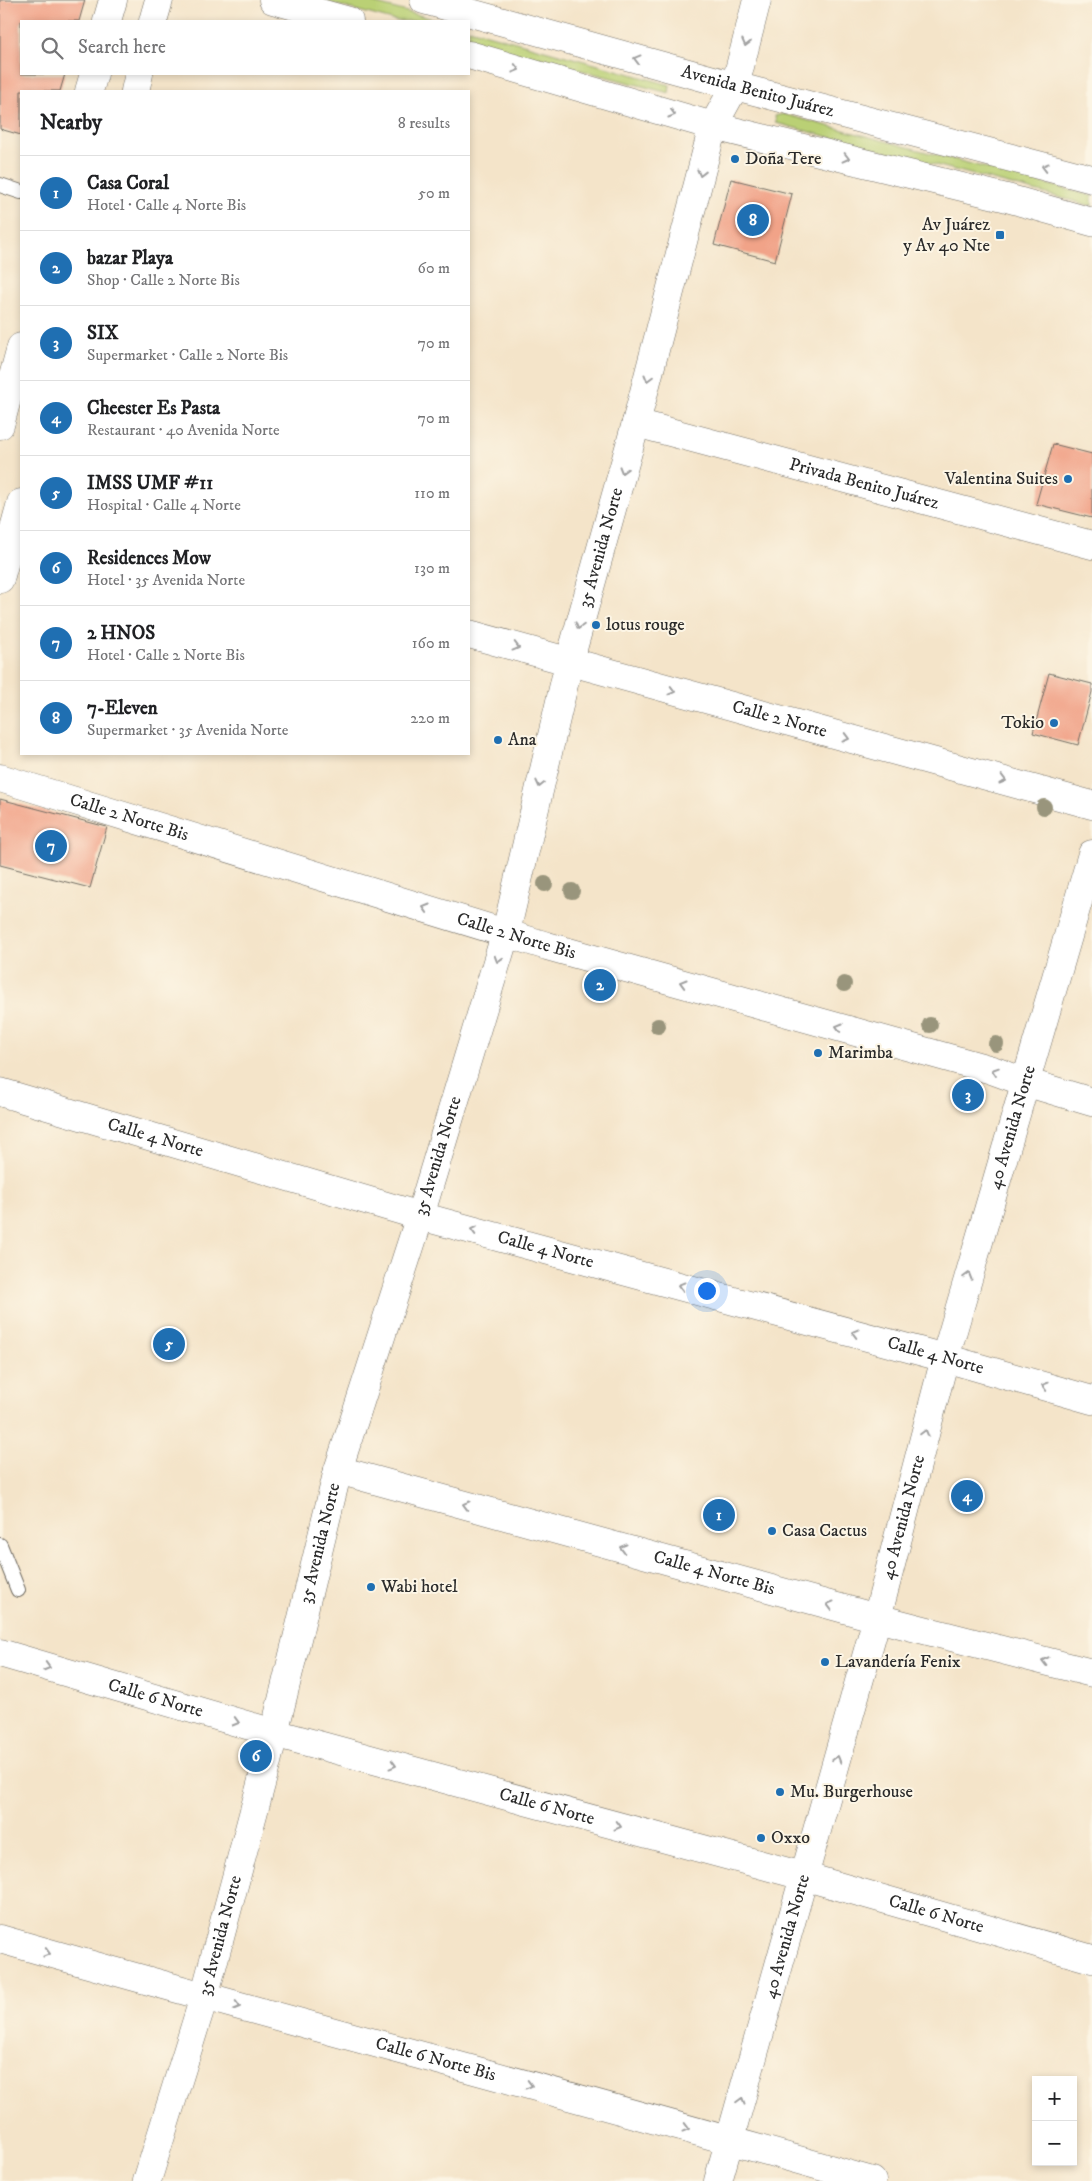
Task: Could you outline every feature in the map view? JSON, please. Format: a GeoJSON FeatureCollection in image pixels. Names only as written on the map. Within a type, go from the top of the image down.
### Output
{"type":"FeatureCollection","features":[{"type":"Feature","properties":{"kind":"street"},"geometry":{"type":"LineString","coordinates":[[108,20],[113,0]]}},
{"type":"Feature","properties":{"kind":"street"},"geometry":{"type":"LineString","coordinates":[[154,20],[159,0]]}},
{"type":"Feature","properties":{"kind":"street"},"geometry":{"type":"LineString","coordinates":[[273,0],[345,20]]}},
{"type":"Feature","properties":{"kind":"street","name":"Avenida Benito Juárez"},"geometry":{"type":"LineString","coordinates":[[424,0],[735,86],[1092,179]]}},
{"type":"Feature","properties":{"kind":"street","name":"35 Avenida Norte"},"geometry":{"type":"LineString","coordinates":[[147,2181],[204,1997],[274,1733],[338,1470],[420,1216],[506,932],[569,663],[636,423],[713,126],[735,86],[757,0]]}},
{"type":"Feature","properties":{"kind":"street"},"geometry":{"type":"LineString","coordinates":[[470,55],[713,126],[1007,198],[1092,222]]}},
{"type":"Feature","properties":{"kind":"street"},"geometry":{"type":"LineString","coordinates":[[89,90],[94,75]]}},
{"type":"Feature","properties":{"kind":"street"},"geometry":{"type":"LineString","coordinates":[[135,90],[140,75]]}},
{"type":"Feature","properties":{"kind":"street"},"geometry":{"type":"LineString","coordinates":[[0,425],[20,351]]}},
{"type":"Feature","properties":{"kind":"street","name":"Privada Benito Juárez"},"geometry":{"type":"LineString","coordinates":[[636,423],[1092,545]]}},
{"type":"Feature","properties":{"kind":"street"},"geometry":{"type":"LineString","coordinates":[[0,579],[15,511]]}},
{"type":"Feature","properties":{"kind":"street","name":"Calle 2 Norte"},"geometry":{"type":"LineString","coordinates":[[470,634],[1092,805]]}},
{"type":"Feature","properties":{"kind":"street","name":"Calle 2 Norte Bis"},"geometry":{"type":"LineString","coordinates":[[0,778],[506,932],[992,1070],[1024,1082],[1092,1102]]}},
{"type":"Feature","properties":{"kind":"street","name":"40 Avenida Norte"},"geometry":{"type":"LineString","coordinates":[[718,2181],[877,1618],[945,1358],[1092,854]]}},
{"type":"Feature","properties":{"kind":"street","name":"Calle 4 Norte"},"geometry":{"type":"LineString","coordinates":[[0,1092],[420,1216],[945,1358],[1092,1400]]}},
{"type":"Feature","properties":{"kind":"street","name":"Calle 4 Norte Bis"},"geometry":{"type":"LineString","coordinates":[[338,1470],[877,1618],[1092,1673]]}},
{"type":"Feature","properties":{"kind":"street","name":"Calle 6 Norte"},"geometry":{"type":"LineString","coordinates":[[0,1653],[274,1733],[803,1876],[1092,1959]]}},
{"type":"Feature","properties":{"kind":"street","name":"Calle 6 Norte Bis"},"geometry":{"type":"LineString","coordinates":[[0,1939],[204,1997],[730,2140],[872,2181]]}},
{"type":"Feature","properties":{"kind":"lane"},"geometry":{"type":"LineString","coordinates":[[0,185],[20,192]]}},
{"type":"Feature","properties":{"kind":"lane"},"geometry":{"type":"LineString","coordinates":[[0,1545],[18,1590]]}},
{"type":"Feature","properties":{"kind":"green space"},"geometry":{"type":"Polygon","coordinates":[[[319,0],[362,0],[437,20],[392,20],[319,0]]]}},
{"type":"Feature","properties":{"kind":"green space"},"geometry":{"type":"Polygon","coordinates":[[[470,29],[670,85],[669,93],[470,41],[470,29]]]}},
{"type":"Feature","properties":{"kind":"green space"},"geometry":{"type":"Polygon","coordinates":[[[783,114],[1092,196],[1092,206],[776,123],[775,116],[783,114]]]}},
{"type":"Feature","properties":{"kind":"building"},"geometry":{"type":"Polygon","coordinates":[[[0,0],[85,0],[79,20],[20,20],[20,75],[65,75],[60,90],[20,90],[20,135],[0,129],[0,0]]]}},
{"type":"Feature","properties":{"kind":"building"},"geometry":{"type":"Polygon","coordinates":[[[731,179],[792,194],[775,261],[714,245],[731,179]]]}},
{"type":"Feature","properties":{"kind":"building","name":"Valentina Suites"},"geometry":{"type":"Polygon","coordinates":[[[1053,444],[1092,454],[1092,518],[1036,504],[1053,444]]]}},
{"type":"Feature","properties":{"kind":"building"},"geometry":{"type":"Polygon","coordinates":[[[1049,673],[1092,684],[1092,692],[1078,745],[1033,733],[1049,673]]]}},
{"type":"Feature","properties":{"kind":"building"},"geometry":{"type":"Polygon","coordinates":[[[0,799],[107,827],[90,888],[0,865],[0,799]]]}},
{"type":"Feature","properties":{"kind":"place","name":"Doña Tere"},"geometry":{"type":"Point","coordinates":[735,159]}},
{"type":"Feature","properties":{"kind":"place","name":"7-Eleven"},"geometry":{"type":"Point","coordinates":[753,220]}},
{"type":"Feature","properties":{"kind":"place","name":"Av Juárez y Av 40 Nte"},"geometry":{"type":"Point","coordinates":[1000,235]}},
{"type":"Feature","properties":{"kind":"place","name":"Valentina Suites"},"geometry":{"type":"Point","coordinates":[1068,479]}},
{"type":"Feature","properties":{"kind":"place","name":"lotus rouge"},"geometry":{"type":"Point","coordinates":[596,625]}},
{"type":"Feature","properties":{"kind":"place","name":"Tokio"},"geometry":{"type":"Point","coordinates":[1054,723]}},
{"type":"Feature","properties":{"kind":"place","name":"Ana"},"geometry":{"type":"Point","coordinates":[498,740]}},
{"type":"Feature","properties":{"kind":"place","name":"2 HNOS"},"geometry":{"type":"Point","coordinates":[51,846]}},
{"type":"Feature","properties":{"kind":"place","name":"bazar Playa"},"geometry":{"type":"Point","coordinates":[600,985]}},
{"type":"Feature","properties":{"kind":"place","name":"Marimba"},"geometry":{"type":"Point","coordinates":[818,1053]}},
{"type":"Feature","properties":{"kind":"place","name":"SIX"},"geometry":{"type":"Point","coordinates":[968,1095]}},
{"type":"Feature","properties":{"kind":"place","name":"IMSS UMF #11"},"geometry":{"type":"Point","coordinates":[169,1344]}},
{"type":"Feature","properties":{"kind":"place","name":"Cheester Es Pasta"},"geometry":{"type":"Point","coordinates":[967,1496]}},
{"type":"Feature","properties":{"kind":"place","name":"Casa Coral"},"geometry":{"type":"Point","coordinates":[719,1515]}},
{"type":"Feature","properties":{"kind":"place","name":"Casa Cactus"},"geometry":{"type":"Point","coordinates":[772,1531]}},
{"type":"Feature","properties":{"kind":"place","name":"Wabi hotel"},"geometry":{"type":"Point","coordinates":[371,1587]}},
{"type":"Feature","properties":{"kind":"place","name":"Lavandería Fenix"},"geometry":{"type":"Point","coordinates":[825,1662]}},
{"type":"Feature","properties":{"kind":"place","name":"Residences Mow"},"geometry":{"type":"Point","coordinates":[256,1756]}},
{"type":"Feature","properties":{"kind":"place","name":"Mu. Burgerhouse"},"geometry":{"type":"Point","coordinates":[780,1792]}},
{"type":"Feature","properties":{"kind":"place","name":"Oxxo"},"geometry":{"type":"Point","coordinates":[761,1838]}}]}
